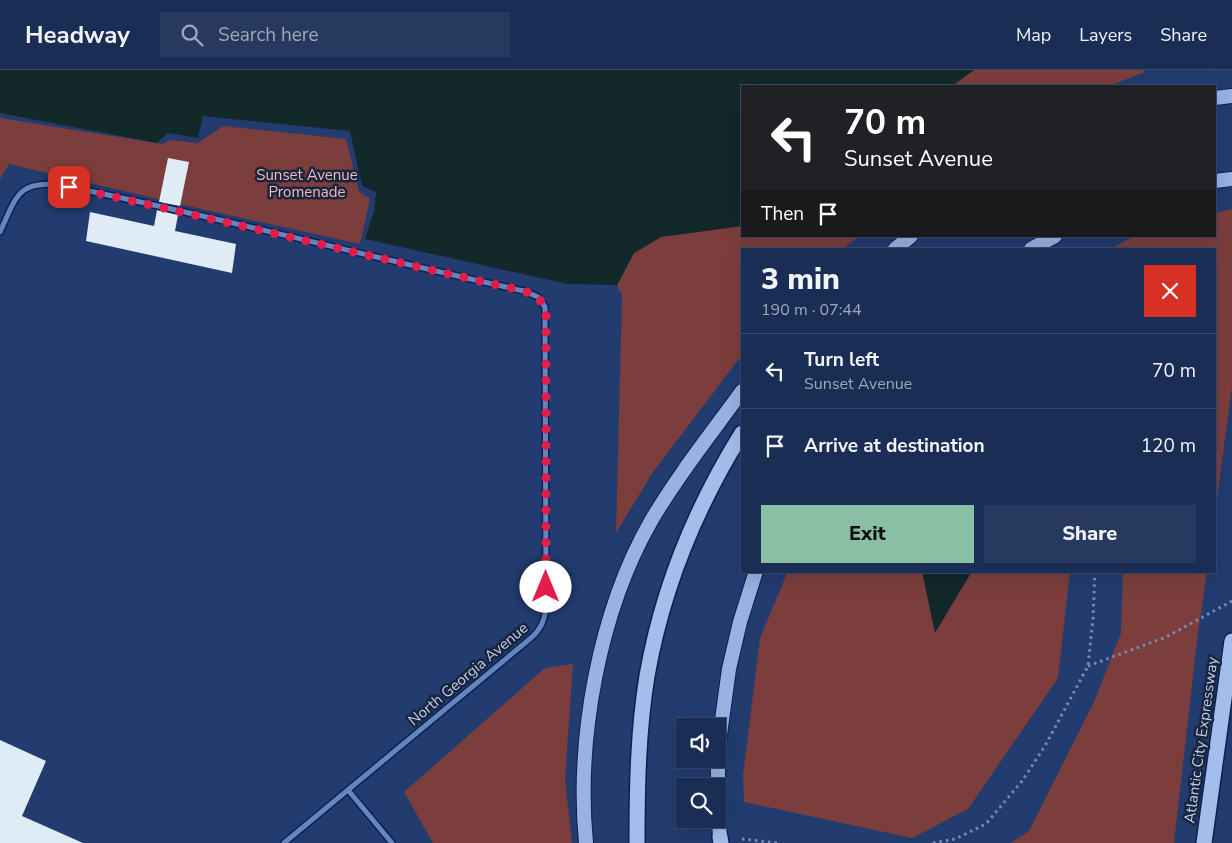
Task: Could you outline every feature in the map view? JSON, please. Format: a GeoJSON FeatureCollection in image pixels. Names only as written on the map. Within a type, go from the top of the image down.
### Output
{"type":"FeatureCollection","features":[{"type":"Feature","properties":{"kind":"highway"},"geometry":{"type":"LineString","coordinates":[[1216,98],[1232,96]]}},
{"type":"Feature","properties":{"kind":"highway"},"geometry":{"type":"LineString","coordinates":[[1216,182],[1232,179]]}},
{"type":"Feature","properties":{"kind":"highway"},"geometry":{"type":"LineString","coordinates":[[896,248],[910,237]]}},
{"type":"Feature","properties":{"kind":"highway"},"geometry":{"type":"LineString","coordinates":[[1033,248],[1053,237]]}},
{"type":"Feature","properties":{"kind":"highway"},"geometry":{"type":"LineString","coordinates":[[586,843],[583,782],[587,724],[598,664],[616,603],[630,565],[650,523],[680,476],[741,392]]}},
{"type":"Feature","properties":{"kind":"highway"},"geometry":{"type":"LineString","coordinates":[[637,843],[637,771],[641,724],[647,675],[658,628],[672,580],[688,536],[709,491],[741,435]]}},
{"type":"Feature","properties":{"kind":"highway"},"geometry":{"type":"LineString","coordinates":[[718,778],[718,749],[729,669],[740,622],[755,573]]}},
{"type":"Feature","properties":{"kind":"highway","name":"Atlantic City Expressway"},"geometry":{"type":"LineString","coordinates":[[1204,843],[1231,646]]}},
{"type":"Feature","properties":{"kind":"street","name":"North Georgia Avenue"},"geometry":{"type":"LineString","coordinates":[[2,223],[17,198],[26,188],[34,184],[51,184],[234,223],[524,291],[538,297],[545,307],[546,606],[542,624],[538,632],[531,638],[284,843]]}},
{"type":"Feature","properties":{"kind":"street"},"geometry":{"type":"LineString","coordinates":[[0,232],[2,223]]}},
{"type":"Feature","properties":{"kind":"street"},"geometry":{"type":"LineString","coordinates":[[348,790],[392,843]]}},
{"type":"Feature","properties":{"kind":"path"},"geometry":{"type":"LineString","coordinates":[[933,843],[955,839],[986,824],[1022,781],[1045,746],[1088,666],[1094,619],[1095,573]]}},
{"type":"Feature","properties":{"kind":"path"},"geometry":{"type":"LineString","coordinates":[[1088,666],[1166,637],[1232,601]]}},
{"type":"Feature","properties":{"kind":"path"},"geometry":{"type":"LineString","coordinates":[[721,840],[778,843]]}},
{"type":"Feature","properties":{"kind":"green space"},"geometry":{"type":"Polygon","coordinates":[[[974,70],[1142,70],[1145,72],[1112,85],[953,85],[974,70]]]}},
{"type":"Feature","properties":{"kind":"green space","name":"Sunset Avenue Promenade"},"geometry":{"type":"Polygon","coordinates":[[[0,118],[162,144],[170,140],[198,143],[223,126],[346,139],[359,192],[370,199],[360,244],[9,164],[0,179],[0,118]]]}},
{"type":"Feature","properties":{"kind":"green space"},"geometry":{"type":"Polygon","coordinates":[[[1232,209],[1232,387],[1216,506],[1216,248],[1112,248],[1133,237],[1216,237],[1216,213],[1232,209]]]}},
{"type":"Feature","properties":{"kind":"green space"},"geometry":{"type":"Polygon","coordinates":[[[741,226],[741,237],[858,237],[843,248],[741,248],[741,356],[653,472],[616,533],[622,295],[617,285],[634,253],[661,237],[741,226]]]}},
{"type":"Feature","properties":{"kind":"green space"},"geometry":{"type":"Polygon","coordinates":[[[787,573],[922,573],[935,633],[971,573],[1070,573],[1058,678],[968,809],[912,838],[744,802],[743,776],[760,638],[787,573]]]}},
{"type":"Feature","properties":{"kind":"green space"},"geometry":{"type":"Polygon","coordinates":[[[1123,573],[1207,573],[1174,843],[1010,843],[1029,831],[1094,702],[1121,633],[1123,573]]]}},
{"type":"Feature","properties":{"kind":"green space"},"geometry":{"type":"Polygon","coordinates":[[[573,664],[565,779],[572,843],[433,843],[404,792],[545,668],[573,664]]]}},
{"type":"Feature","properties":{"kind":"shaded area"},"geometry":{"type":"Polygon","coordinates":[[[0,70],[974,70],[953,85],[741,85],[741,226],[661,237],[634,253],[617,285],[568,284],[365,239],[374,211],[376,192],[362,186],[350,131],[203,116],[198,138],[168,133],[157,143],[0,113],[0,70]]]}},
{"type":"Feature","properties":{"kind":"shaded area"},"geometry":{"type":"Polygon","coordinates":[[[922,573],[971,573],[935,633],[922,573]]]}},
{"type":"Feature","properties":{"kind":"building"},"geometry":{"type":"Polygon","coordinates":[[[168,158],[189,162],[180,206],[159,202],[168,158]]]}},
{"type":"Feature","properties":{"kind":"building"},"geometry":{"type":"Polygon","coordinates":[[[157,210],[178,215],[175,231],[236,244],[232,273],[86,241],[90,212],[154,226],[157,210]]]}},
{"type":"Feature","properties":{"kind":"building"},"geometry":{"type":"Polygon","coordinates":[[[0,740],[46,761],[22,816],[83,843],[0,843],[0,740]]]}},
{"type":"Feature","properties":{"kind":"route"},"geometry":{"type":"LineString","coordinates":[[69,187],[234,223],[524,291],[538,297],[545,307],[546,314],[546,587]]}}]}
